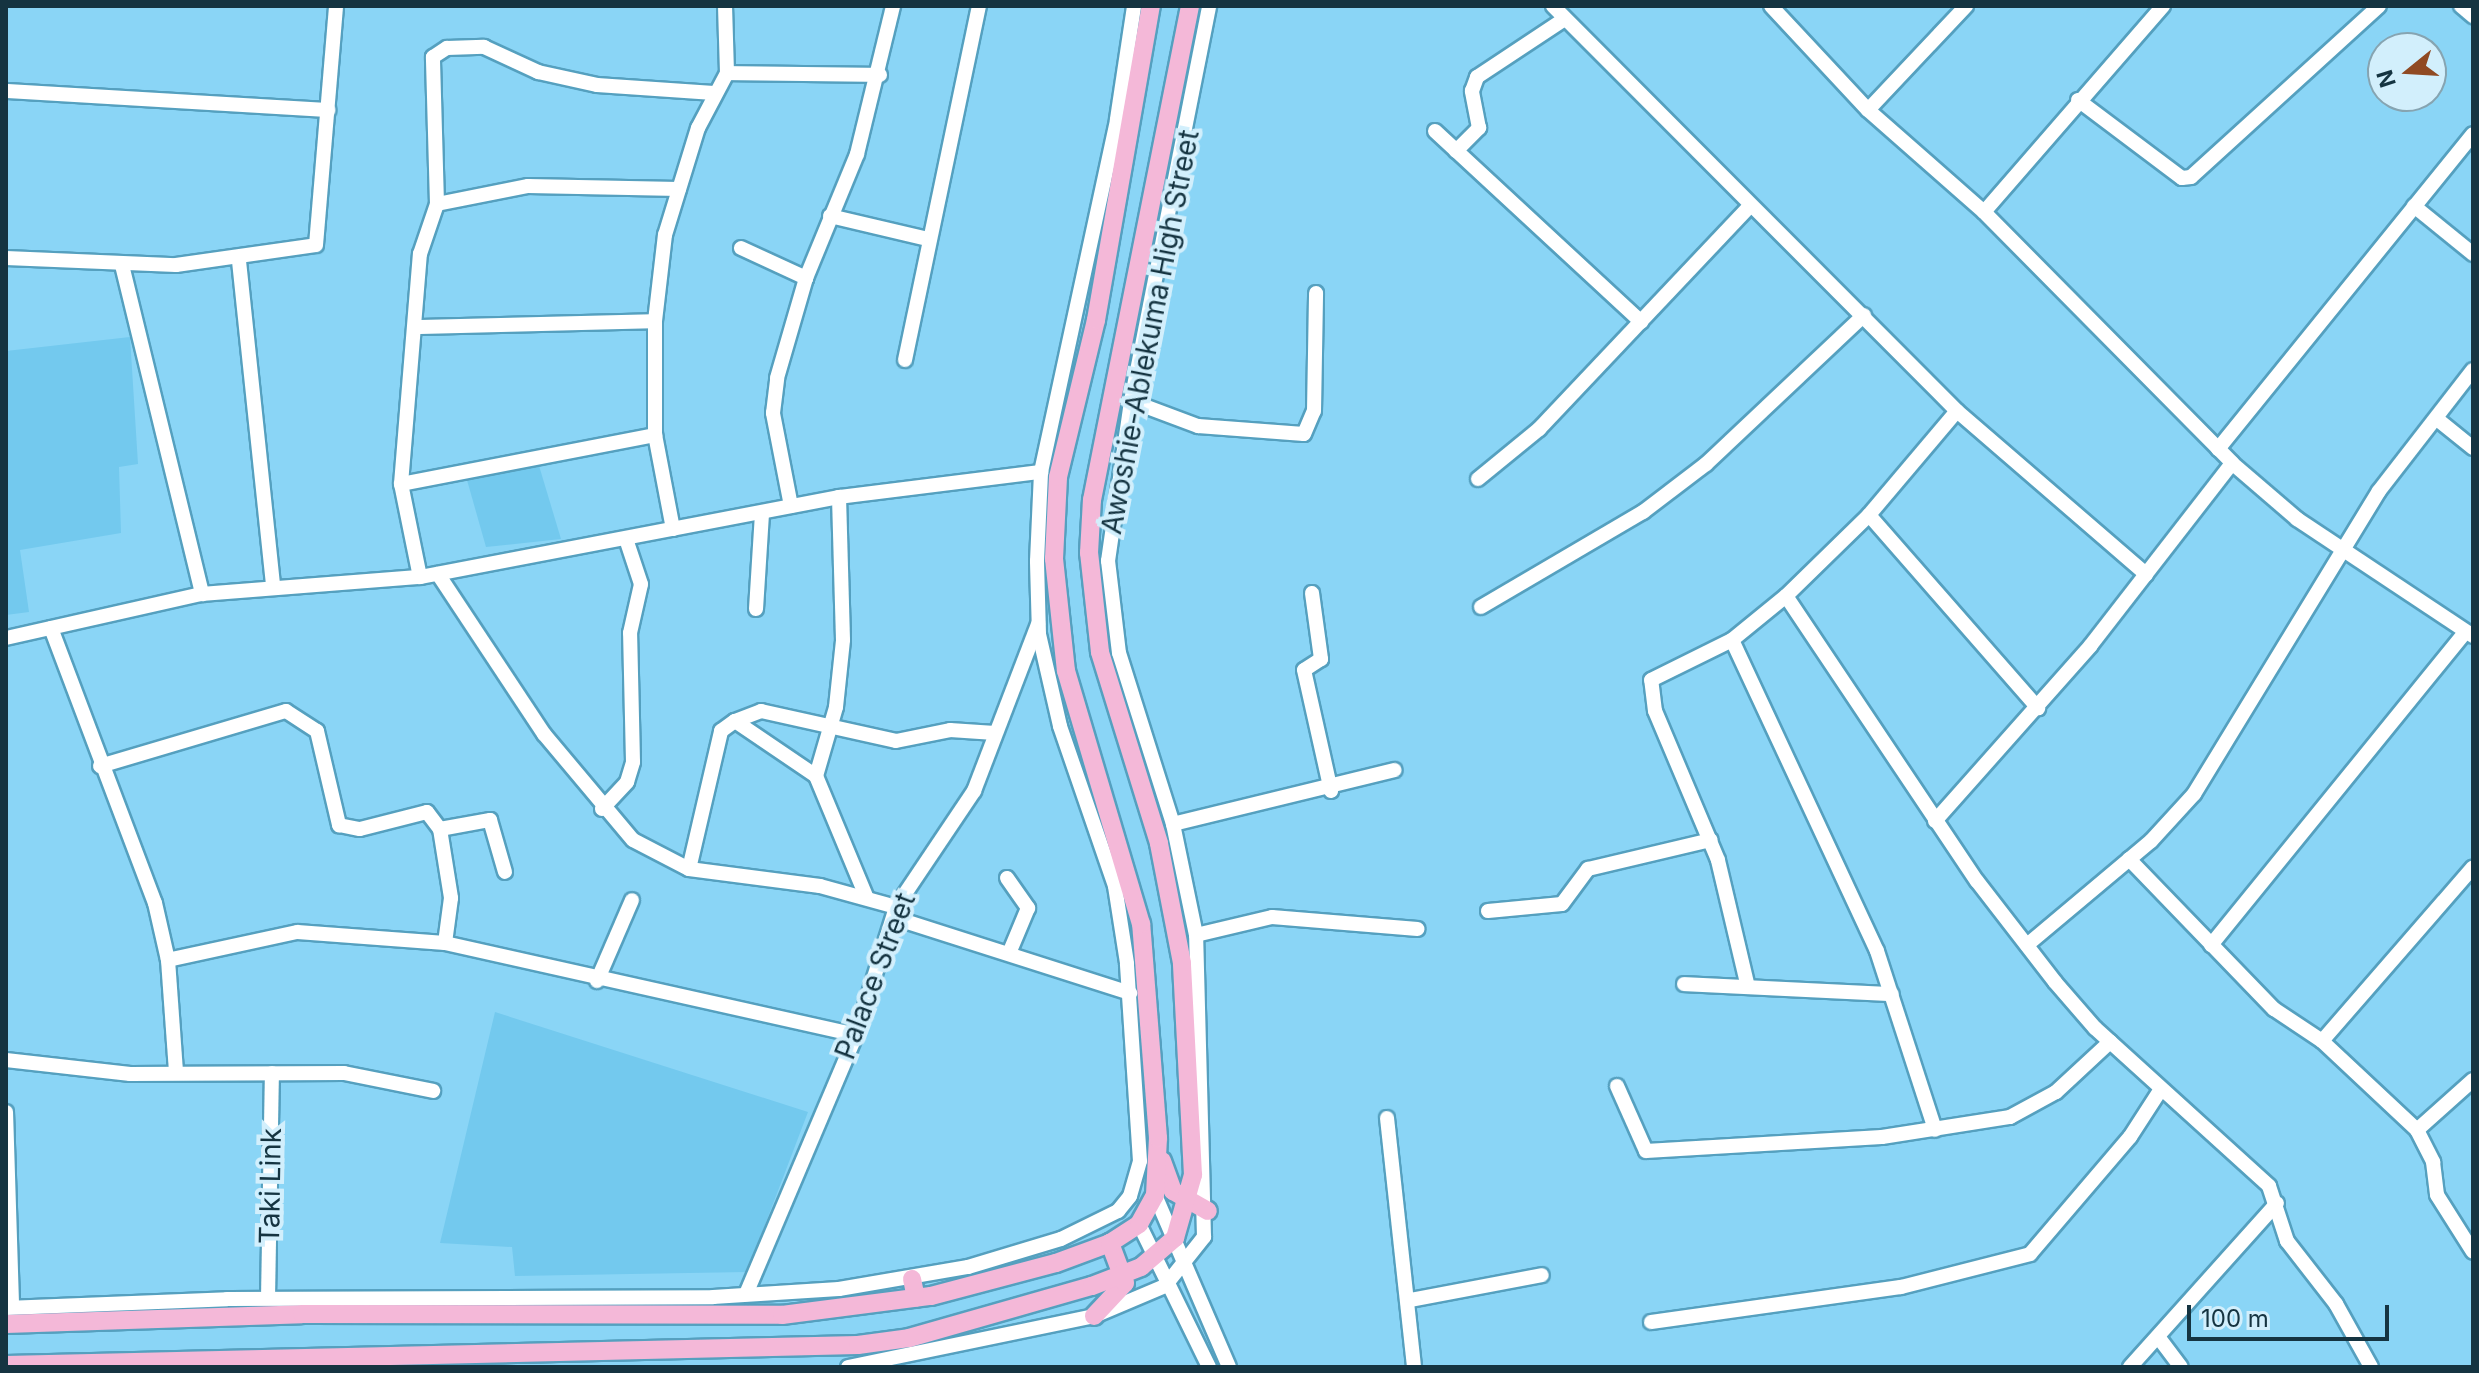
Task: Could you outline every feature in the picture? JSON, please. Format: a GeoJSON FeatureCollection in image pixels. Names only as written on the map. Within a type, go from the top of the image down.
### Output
{"type":"FeatureCollection","features":[{"type":"Feature","properties":{"kind":"main road","name":"Awoshie-Ablekuma High Street"},"geometry":{"type":"LineString","coordinates":[[1139,1224],[1155,1195],[1158,1138],[1141,924],[1059,633],[1055,513],[1066,438],[1099,306],[1151,6]]}},
{"type":"Feature","properties":{"kind":"main road","name":"Awoshie-Ablekuma High Street"},"geometry":{"type":"LineString","coordinates":[[1175,1238],[1190,1203],[1182,963],[1159,843],[1118,719],[1093,608],[1092,500],[1184,101],[1190,6]]}},
{"type":"Feature","properties":{"kind":"main road"},"geometry":{"type":"LineString","coordinates":[[1048,432],[1066,438]]}},
{"type":"Feature","properties":{"kind":"main road"},"geometry":{"type":"LineString","coordinates":[[1118,719],[1138,714]]}},
{"type":"Feature","properties":{"kind":"main road"},"geometry":{"type":"LineString","coordinates":[[1122,928],[1141,924]]}},
{"type":"Feature","properties":{"kind":"main road"},"geometry":{"type":"LineString","coordinates":[[1158,1138],[1167,1182],[1190,1203],[1208,1211]]}},
{"type":"Feature","properties":{"kind":"main road"},"geometry":{"type":"LineString","coordinates":[[8,1313],[131,1310],[712,1317],[916,1298],[1110,1243],[1139,1224]]}},
{"type":"Feature","properties":{"kind":"main road"},"geometry":{"type":"LineString","coordinates":[[6,1365],[858,1345],[1015,1311],[1126,1274],[1153,1258],[1175,1238]]}},
{"type":"Feature","properties":{"kind":"main road"},"geometry":{"type":"LineString","coordinates":[[1094,1316],[1121,1291],[1126,1274],[1110,1243]]}},
{"type":"Feature","properties":{"kind":"main road"},"geometry":{"type":"LineString","coordinates":[[912,1279],[916,1298]]}},
{"type":"Feature","properties":{"kind":"main road"},"geometry":{"type":"LineString","coordinates":[[855,1366],[858,1345]]}},
{"type":"Feature","properties":{"kind":"street"},"geometry":{"type":"LineString","coordinates":[[6,258],[122,265],[239,261],[316,245],[336,6]]}},
{"type":"Feature","properties":{"kind":"street"},"geometry":{"type":"LineString","coordinates":[[673,529],[655,435],[655,321],[679,189],[714,93],[727,73],[725,6]]}},
{"type":"Feature","properties":{"kind":"street"},"geometry":{"type":"LineString","coordinates":[[791,506],[773,398],[806,278],[880,75],[893,6]]}},
{"type":"Feature","properties":{"kind":"street"},"geometry":{"type":"LineString","coordinates":[[905,360],[928,239],[949,169],[979,6]]}},
{"type":"Feature","properties":{"kind":"street"},"geometry":{"type":"LineString","coordinates":[[131,1310],[268,1298],[746,1294],[912,1279],[1061,1239],[1109,1218],[1130,1196],[1140,1161],[1130,993],[1122,928],[1095,818],[1060,726],[1038,624],[1041,472],[1111,147],[1134,6]]}},
{"type":"Feature","properties":{"kind":"street","name":"Awoshie-Ablekuma High Street"},"geometry":{"type":"LineString","coordinates":[[1187,1266],[1208,1211],[1196,935],[1173,824],[1119,653],[1108,561],[1131,401],[1184,101],[1209,6]]}},
{"type":"Feature","properties":{"kind":"street"},"geometry":{"type":"LineString","coordinates":[[1553,6],[1563,20],[1864,315],[1957,411],[2146,574]]}},
{"type":"Feature","properties":{"kind":"street"},"geometry":{"type":"LineString","coordinates":[[1771,6],[1868,110],[1984,212],[2232,463],[2344,551],[2469,634],[2211,945]]}},
{"type":"Feature","properties":{"kind":"street"},"geometry":{"type":"LineString","coordinates":[[1868,110],[1966,6]]}},
{"type":"Feature","properties":{"kind":"street"},"geometry":{"type":"LineString","coordinates":[[1984,212],[2078,100],[2163,6]]}},
{"type":"Feature","properties":{"kind":"street"},"geometry":{"type":"LineString","coordinates":[[2078,100],[2170,170],[2191,177],[2379,6]]}},
{"type":"Feature","properties":{"kind":"street"},"geometry":{"type":"LineString","coordinates":[[2461,6],[2473,16]]}},
{"type":"Feature","properties":{"kind":"street"},"geometry":{"type":"LineString","coordinates":[[1456,151],[1479,128],[1472,91],[1477,77],[1563,20]]}},
{"type":"Feature","properties":{"kind":"street"},"geometry":{"type":"LineString","coordinates":[[420,577],[401,484],[417,327],[420,254],[437,204],[438,51],[484,47],[538,72],[597,85],[714,93]]}},
{"type":"Feature","properties":{"kind":"street"},"geometry":{"type":"LineString","coordinates":[[727,73],[880,75]]}},
{"type":"Feature","properties":{"kind":"street"},"geometry":{"type":"LineString","coordinates":[[6,91],[328,110]]}},
{"type":"Feature","properties":{"kind":"street"},"geometry":{"type":"LineString","coordinates":[[1435,131],[1641,322]]}},
{"type":"Feature","properties":{"kind":"street"},"geometry":{"type":"LineString","coordinates":[[2218,449],[2473,134]]}},
{"type":"Feature","properties":{"kind":"street"},"geometry":{"type":"LineString","coordinates":[[437,204],[528,186],[679,189]]}},
{"type":"Feature","properties":{"kind":"street"},"geometry":{"type":"LineString","coordinates":[[1478,479],[1641,322],[1750,206]]}},
{"type":"Feature","properties":{"kind":"street"},"geometry":{"type":"LineString","coordinates":[[2414,206],[2473,254]]}},
{"type":"Feature","properties":{"kind":"street"},"geometry":{"type":"LineString","coordinates":[[830,216],[928,239]]}},
{"type":"Feature","properties":{"kind":"street"},"geometry":{"type":"LineString","coordinates":[[741,248],[806,278]]}},
{"type":"Feature","properties":{"kind":"street"},"geometry":{"type":"LineString","coordinates":[[239,261],[273,587]]}},
{"type":"Feature","properties":{"kind":"street"},"geometry":{"type":"LineString","coordinates":[[122,265],[202,594]]}},
{"type":"Feature","properties":{"kind":"street"},"geometry":{"type":"LineString","coordinates":[[1131,401],[1198,426],[1304,434],[1314,411],[1316,293]]}},
{"type":"Feature","properties":{"kind":"street"},"geometry":{"type":"LineString","coordinates":[[1481,607],[1681,483],[1763,415],[1864,315]]}},
{"type":"Feature","properties":{"kind":"street"},"geometry":{"type":"LineString","coordinates":[[417,327],[655,321]]}},
{"type":"Feature","properties":{"kind":"street"},"geometry":{"type":"LineString","coordinates":[[2027,945],[2129,859],[2217,764],[2266,671],[2379,491],[2473,370]]}},
{"type":"Feature","properties":{"kind":"street"},"geometry":{"type":"LineString","coordinates":[[1747,983],[1711,840],[1649,685],[1732,640],[1786,596],[1869,515],[1957,411]]}},
{"type":"Feature","properties":{"kind":"street"},"geometry":{"type":"LineString","coordinates":[[2437,419],[2473,448]]}},
{"type":"Feature","properties":{"kind":"street"},"geometry":{"type":"LineString","coordinates":[[401,484],[655,435]]}},
{"type":"Feature","properties":{"kind":"street"},"geometry":{"type":"LineString","coordinates":[[1935,821],[2038,708],[2232,463]]}},
{"type":"Feature","properties":{"kind":"street"},"geometry":{"type":"LineString","coordinates":[[6,638],[202,594],[420,577],[839,497],[1041,472]]}},
{"type":"Feature","properties":{"kind":"street"},"geometry":{"type":"LineString","coordinates":[[816,776],[832,726],[843,640],[839,497]]}},
{"type":"Feature","properties":{"kind":"street"},"geometry":{"type":"LineString","coordinates":[[756,609],[762,513]]}},
{"type":"Feature","properties":{"kind":"street"},"geometry":{"type":"LineString","coordinates":[[1869,515],[2038,708]]}},
{"type":"Feature","properties":{"kind":"street"},"geometry":{"type":"LineString","coordinates":[[602,809],[627,782],[633,762],[630,633],[641,584],[626,539]]}},
{"type":"Feature","properties":{"kind":"street"},"geometry":{"type":"LineString","coordinates":[[438,574],[602,809],[633,840],[689,869],[866,896],[896,912],[1130,993]]}},
{"type":"Feature","properties":{"kind":"street"},"geometry":{"type":"LineString","coordinates":[[1312,593],[1321,659],[1304,670],[1331,791]]}},
{"type":"Feature","properties":{"kind":"street"},"geometry":{"type":"LineString","coordinates":[[1786,596],[1935,821],[2027,945],[2110,1042],[2261,1177],[2277,1203],[2287,1241],[2336,1304],[2371,1367]]}},
{"type":"Feature","properties":{"kind":"street","name":"Palace Street"},"geometry":{"type":"LineString","coordinates":[[746,1294],[856,1035],[896,912],[974,791],[1038,624]]}},
{"type":"Feature","properties":{"kind":"street"},"geometry":{"type":"LineString","coordinates":[[51,628],[100,766],[145,869],[168,960],[176,1072]]}},
{"type":"Feature","properties":{"kind":"street"},"geometry":{"type":"LineString","coordinates":[[1732,640],[1892,994],[1935,1130]]}},
{"type":"Feature","properties":{"kind":"street"},"geometry":{"type":"LineString","coordinates":[[100,766],[286,711],[317,731],[339,825],[360,829],[427,812],[440,829],[451,898],[445,943]]}},
{"type":"Feature","properties":{"kind":"street"},"geometry":{"type":"LineString","coordinates":[[689,869],[721,731],[735,721],[761,711],[896,741],[950,730],[995,733]]}},
{"type":"Feature","properties":{"kind":"street"},"geometry":{"type":"LineString","coordinates":[[735,721],[816,776],[866,896]]}},
{"type":"Feature","properties":{"kind":"street"},"geometry":{"type":"LineString","coordinates":[[1173,824],[1331,791],[1394,770]]}},
{"type":"Feature","properties":{"kind":"street"},"geometry":{"type":"LineString","coordinates":[[440,829],[490,820],[505,872]]}},
{"type":"Feature","properties":{"kind":"street"},"geometry":{"type":"LineString","coordinates":[[1488,911],[1562,904],[1588,869],[1711,840]]}},
{"type":"Feature","properties":{"kind":"street"},"geometry":{"type":"LineString","coordinates":[[2129,859],[2274,1009],[2322,1041],[2417,1130],[2433,1162],[2437,1195],[2473,1252]]}},
{"type":"Feature","properties":{"kind":"street"},"geometry":{"type":"LineString","coordinates":[[2322,1041],[2473,867]]}},
{"type":"Feature","properties":{"kind":"street"},"geometry":{"type":"LineString","coordinates":[[1007,878],[1028,908],[1010,951]]}},
{"type":"Feature","properties":{"kind":"street"},"geometry":{"type":"LineString","coordinates":[[597,981],[632,900]]}},
{"type":"Feature","properties":{"kind":"street"},"geometry":{"type":"LineString","coordinates":[[1196,935],[1272,917],[1418,929]]}},
{"type":"Feature","properties":{"kind":"street"},"geometry":{"type":"LineString","coordinates":[[168,960],[297,932],[445,943],[597,981],[856,1035]]}},
{"type":"Feature","properties":{"kind":"street"},"geometry":{"type":"LineString","coordinates":[[1684,984],[1747,983],[1892,994]]}},
{"type":"Feature","properties":{"kind":"street"},"geometry":{"type":"LineString","coordinates":[[1617,1086],[1646,1151],[1935,1130],[2033,1107],[2110,1042]]}},
{"type":"Feature","properties":{"kind":"street"},"geometry":{"type":"LineString","coordinates":[[6,1060],[176,1072],[344,1073],[433,1091]]}},
{"type":"Feature","properties":{"kind":"street","name":"Taki Link"},"geometry":{"type":"LineString","coordinates":[[268,1298],[272,1073]]}},
{"type":"Feature","properties":{"kind":"street"},"geometry":{"type":"LineString","coordinates":[[2417,1130],[2473,1080]]}},
{"type":"Feature","properties":{"kind":"street"},"geometry":{"type":"LineString","coordinates":[[1651,1322],[1901,1287],[2030,1254],[2130,1137],[2161,1089]]}},
{"type":"Feature","properties":{"kind":"street"},"geometry":{"type":"LineString","coordinates":[[6,1112],[8,1313]]}},
{"type":"Feature","properties":{"kind":"street"},"geometry":{"type":"LineString","coordinates":[[1387,1118],[1410,1300],[1414,1367]]}},
{"type":"Feature","properties":{"kind":"street"},"geometry":{"type":"LineString","coordinates":[[1155,1195],[1229,1367]]}},
{"type":"Feature","properties":{"kind":"street"},"geometry":{"type":"LineString","coordinates":[[2130,1367],[2277,1203]]}},
{"type":"Feature","properties":{"kind":"street"},"geometry":{"type":"LineString","coordinates":[[1139,1224],[1165,1286],[1209,1367]]}},
{"type":"Feature","properties":{"kind":"street"},"geometry":{"type":"LineString","coordinates":[[855,1366],[1094,1316],[1165,1286],[1187,1266]]}},
{"type":"Feature","properties":{"kind":"street"},"geometry":{"type":"LineString","coordinates":[[1410,1300],[1542,1275]]}},
{"type":"Feature","properties":{"kind":"street"},"geometry":{"type":"LineString","coordinates":[[2159,1338],[2181,1367]]}},
{"type":"Feature","properties":{"kind":"shaded area"},"geometry":{"type":"Polygon","coordinates":[[[130,337],[138,464],[119,467],[121,533],[20,550],[29,612],[6,615],[6,351],[130,337]]]}},
{"type":"Feature","properties":{"kind":"shaded area"},"geometry":{"type":"Polygon","coordinates":[[[537,459],[561,539],[486,547],[465,473],[537,459]]]}},
{"type":"Feature","properties":{"kind":"shaded area"},"geometry":{"type":"Polygon","coordinates":[[[495,1012],[808,1112],[747,1272],[515,1276],[512,1247],[440,1243],[495,1012]]]}}]}
